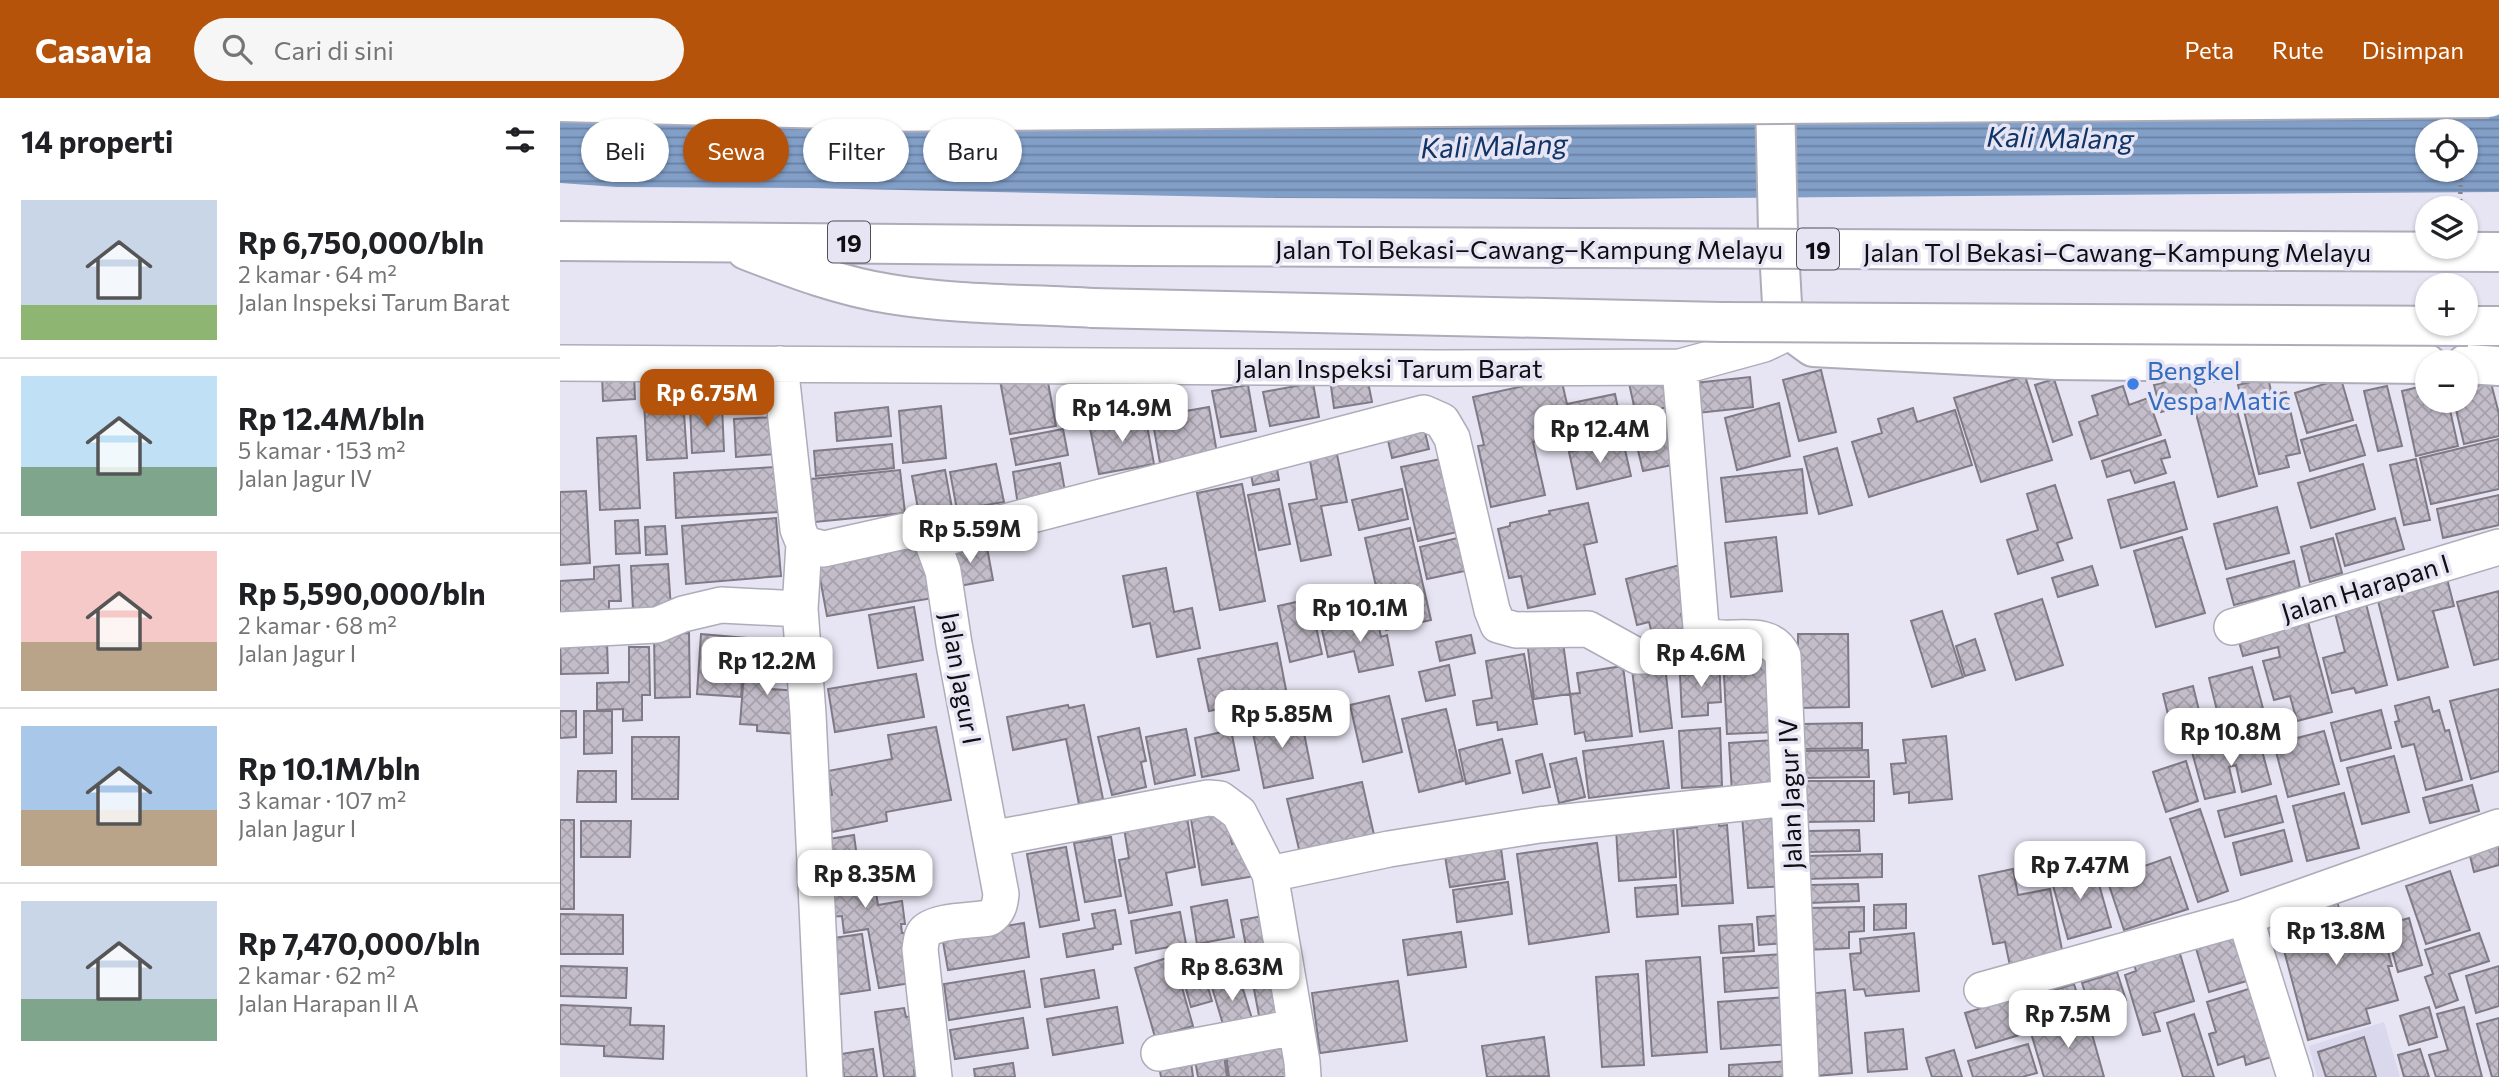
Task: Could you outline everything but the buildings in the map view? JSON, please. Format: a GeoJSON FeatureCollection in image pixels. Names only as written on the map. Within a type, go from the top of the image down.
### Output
{"type":"FeatureCollection","features":[{"type":"Feature","properties":{"kind":"main road"},"geometry":{"type":"LineString","coordinates":[[834,109],[864,103],[936,98]]}},
{"type":"Feature","properties":{"kind":"main road"},"geometry":{"type":"LineString","coordinates":[[560,102],[834,109],[861,112],[2489,98]]}},
{"type":"Feature","properties":{"kind":"main road"},"geometry":{"type":"LineString","coordinates":[[1776,106],[1782,304],[1791,331],[1813,346],[2043,360],[2415,364]]}},
{"type":"Feature","properties":{"kind":"main road","name":"Jalan Tol Bekasi–Cawang–Kampung Melayu"},"geometry":{"type":"LineString","coordinates":[[560,241],[2499,253]]}},
{"type":"Feature","properties":{"kind":"main road"},"geometry":{"type":"LineString","coordinates":[[721,241],[818,278],[889,294],[1052,306],[1721,322],[2499,326]]}},
{"type":"Feature","properties":{"kind":"main road"},"geometry":{"type":"LineString","coordinates":[[2478,365],[2499,366]]}},
{"type":"Feature","properties":{"kind":"street","name":"Jalan Inspeksi Tarum Barat"},"geometry":{"type":"LineString","coordinates":[[560,363],[1440,369],[1680,367],[1764,344],[1791,331]]}},
{"type":"Feature","properties":{"kind":"street"},"geometry":{"type":"LineString","coordinates":[[780,364],[798,530],[804,544],[800,610],[808,714],[825,1077]]}},
{"type":"Feature","properties":{"kind":"street"},"geometry":{"type":"LineString","coordinates":[[1440,369],[1442,421],[1452,438],[1492,610],[1498,625],[1516,630],[1588,629],[1637,656],[1689,656],[1701,652],[1718,638],[1706,633],[1699,620],[1680,367]]}},
{"type":"Feature","properties":{"kind":"street"},"geometry":{"type":"LineString","coordinates":[[804,544],[824,549],[905,531],[921,532],[932,541],[1424,413],[1442,421]]}},
{"type":"Feature","properties":{"kind":"street","name":"Jalan Jagur I"},"geometry":{"type":"LineString","coordinates":[[932,541],[943,571],[1001,894],[1000,905],[989,918],[936,925],[924,933],[921,940],[934,1077]]}},
{"type":"Feature","properties":{"kind":"street","name":"Jalan Harapan I"},"geometry":{"type":"LineString","coordinates":[[2232,627],[2499,547]]}},
{"type":"Feature","properties":{"kind":"street"},"geometry":{"type":"LineString","coordinates":[[560,630],[657,625],[682,614],[721,605],[800,610]]}},
{"type":"Feature","properties":{"kind":"street","name":"Jalan Jagur IV"},"geometry":{"type":"LineString","coordinates":[[1718,638],[1763,639],[1779,648],[1784,665],[1801,1077]]}},
{"type":"Feature","properties":{"kind":"street"},"geometry":{"type":"LineString","coordinates":[[991,839],[1208,798],[1220,799],[1230,805],[1239,813],[1270,874],[1303,1077]]}},
{"type":"Feature","properties":{"kind":"street"},"geometry":{"type":"LineString","coordinates":[[1270,874],[1389,849],[1539,825],[1789,798]]}},
{"type":"Feature","properties":{"kind":"street"},"geometry":{"type":"LineString","coordinates":[[1982,990],[2245,917],[2499,827]]}},
{"type":"Feature","properties":{"kind":"street"},"geometry":{"type":"LineString","coordinates":[[2245,917],[2294,1077]]}},
{"type":"Feature","properties":{"kind":"street"},"geometry":{"type":"LineString","coordinates":[[1159,1053],[1296,1027]]}},
{"type":"Feature","properties":{"kind":"shaded area"},"geometry":{"type":"Polygon","coordinates":[[[2384,1022],[2400,1077],[2317,1077],[2309,1046],[2384,1022]]]}},
{"type":"Feature","properties":{"kind":"water","name":"Kali Malang"},"geometry":{"type":"Polygon","coordinates":[[[2499,110],[2499,192],[1564,199],[1276,198],[809,188],[617,187],[560,183],[560,117],[2499,110]]]}},
{"type":"Feature","properties":{"kind":"place","name":"Bengkel Vespa Matic"},"geometry":{"type":"Point","coordinates":[2133,384]}}]}
